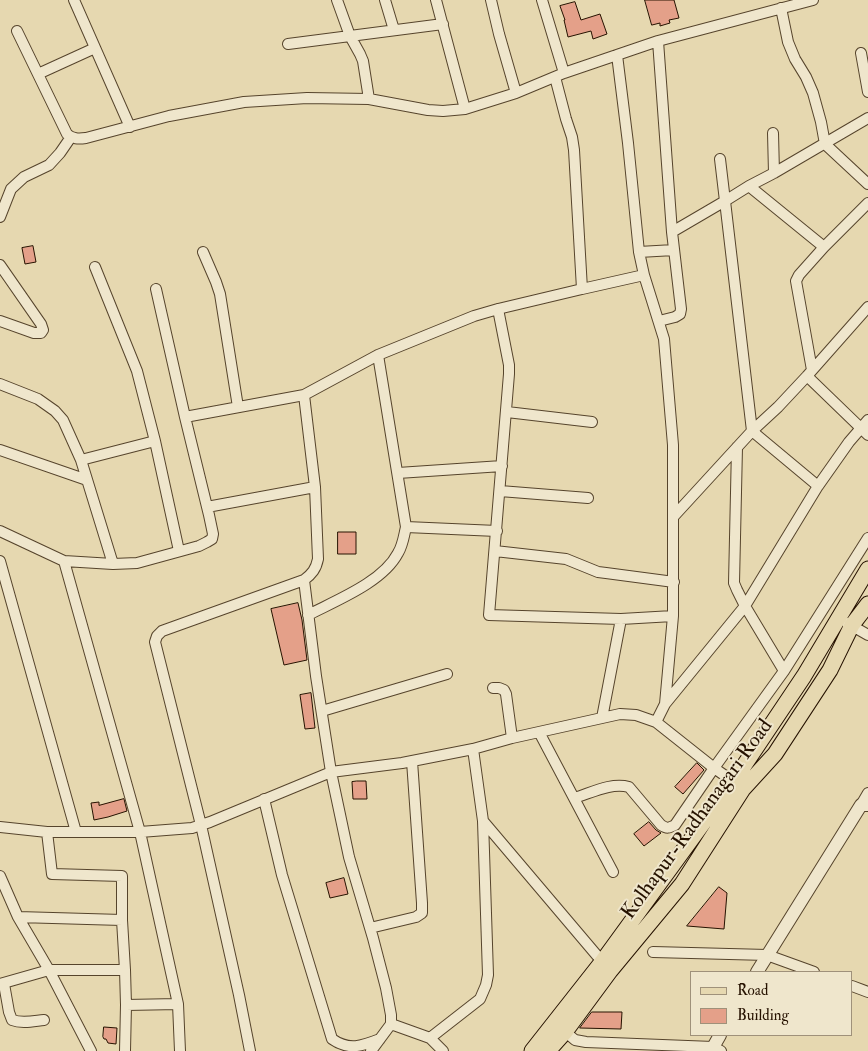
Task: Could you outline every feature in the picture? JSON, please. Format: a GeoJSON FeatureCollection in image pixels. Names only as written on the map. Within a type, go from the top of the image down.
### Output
{"type":"FeatureCollection","features":[{"type":"Feature","properties":{"kind":"main road"},"geometry":{"type":"LineString","coordinates":[[738,786],[868,569]]}},
{"type":"Feature","properties":{"kind":"main road","name":"Kolhapur-Radhanagari Road"},"geometry":{"type":"LineString","coordinates":[[548,1051],[560,1028],[606,966],[682,884],[738,786],[775,754],[830,670],[852,626],[868,604]]}},
{"type":"Feature","properties":{"kind":"main road"},"geometry":{"type":"LineString","coordinates":[[532,1051],[560,1028]]}},
{"type":"Feature","properties":{"kind":"street"},"geometry":{"type":"LineString","coordinates":[[74,0],[130,127]]}},
{"type":"Feature","properties":{"kind":"street"},"geometry":{"type":"LineString","coordinates":[[337,0],[350,36],[363,61],[369,99]]}},
{"type":"Feature","properties":{"kind":"street"},"geometry":{"type":"LineString","coordinates":[[385,0],[394,30]]}},
{"type":"Feature","properties":{"kind":"street"},"geometry":{"type":"LineString","coordinates":[[436,0],[466,109]]}},
{"type":"Feature","properties":{"kind":"street"},"geometry":{"type":"LineString","coordinates":[[491,0],[516,93]]}},
{"type":"Feature","properties":{"kind":"street"},"geometry":{"type":"LineString","coordinates":[[542,0],[574,150],[582,289]]}},
{"type":"Feature","properties":{"kind":"street"},"geometry":{"type":"LineString","coordinates":[[17,31],[67,134],[77,139],[169,116],[244,102],[307,98],[369,99],[428,110],[466,109],[516,93],[559,75],[658,41],[809,1]]}},
{"type":"Feature","properties":{"kind":"street"},"geometry":{"type":"LineString","coordinates":[[781,8],[788,42],[812,93],[821,122],[824,144],[868,184]]}},
{"type":"Feature","properties":{"kind":"street"},"geometry":{"type":"LineString","coordinates":[[288,44],[443,24]]}},
{"type":"Feature","properties":{"kind":"street"},"geometry":{"type":"LineString","coordinates":[[658,41],[672,232],[681,309],[680,314],[675,318],[659,321]]}},
{"type":"Feature","properties":{"kind":"street"},"geometry":{"type":"LineString","coordinates":[[38,74],[95,48]]}},
{"type":"Feature","properties":{"kind":"street"},"geometry":{"type":"LineString","coordinates":[[861,52],[868,92]]}},
{"type":"Feature","properties":{"kind":"street"},"geometry":{"type":"LineString","coordinates":[[617,55],[639,252],[664,340],[673,444],[674,616],[666,704]]}},
{"type":"Feature","properties":{"kind":"street"},"geometry":{"type":"LineString","coordinates":[[672,232],[868,118]]}},
{"type":"Feature","properties":{"kind":"street"},"geometry":{"type":"LineString","coordinates":[[773,133],[774,173]]}},
{"type":"Feature","properties":{"kind":"street"},"geometry":{"type":"LineString","coordinates":[[0,217],[11,189],[24,177],[49,165],[71,137]]}},
{"type":"Feature","properties":{"kind":"street"},"geometry":{"type":"LineString","coordinates":[[720,159],[752,431],[818,486]]}},
{"type":"Feature","properties":{"kind":"street"},"geometry":{"type":"LineString","coordinates":[[749,186],[824,247]]}},
{"type":"Feature","properties":{"kind":"street"},"geometry":{"type":"LineString","coordinates":[[656,722],[666,704],[745,606],[818,486],[849,442],[866,428],[810,373],[796,281],[824,247],[868,203]]}},
{"type":"Feature","properties":{"kind":"street"},"geometry":{"type":"LineString","coordinates":[[639,252],[674,250]]}},
{"type":"Feature","properties":{"kind":"street"},"geometry":{"type":"LineString","coordinates":[[203,252],[216,282],[221,300],[238,407]]}},
{"type":"Feature","properties":{"kind":"street"},"geometry":{"type":"LineString","coordinates":[[0,265],[41,324],[43,330],[38,334],[0,321]]}},
{"type":"Feature","properties":{"kind":"street"},"geometry":{"type":"LineString","coordinates":[[95,267],[136,371],[155,441],[179,551]]}},
{"type":"Feature","properties":{"kind":"street"},"geometry":{"type":"LineString","coordinates":[[185,416],[304,395],[378,355],[474,316],[644,275]]}},
{"type":"Feature","properties":{"kind":"street"},"geometry":{"type":"LineString","coordinates":[[0,531],[64,561],[113,564],[137,563],[198,546],[212,539],[213,534],[207,507],[156,290]]}},
{"type":"Feature","properties":{"kind":"street"},"geometry":{"type":"LineString","coordinates":[[674,516],[752,431],[810,373],[868,307]]}},
{"type":"Feature","properties":{"kind":"street"},"geometry":{"type":"LineString","coordinates":[[498,309],[509,365],[507,412],[489,616],[621,619],[674,616]]}},
{"type":"Feature","properties":{"kind":"street"},"geometry":{"type":"LineString","coordinates":[[308,615],[368,584],[378,576],[400,551],[406,527],[378,355]]}},
{"type":"Feature","properties":{"kind":"street"},"geometry":{"type":"LineString","coordinates":[[0,384],[38,399],[55,411],[63,420],[87,480],[113,564]]}},
{"type":"Feature","properties":{"kind":"street"},"geometry":{"type":"LineString","coordinates":[[250,1051],[201,825],[155,642],[157,636],[162,631],[304,580],[313,573],[318,559],[315,487],[304,395]]}},
{"type":"Feature","properties":{"kind":"street"},"geometry":{"type":"LineString","coordinates":[[507,412],[592,422]]}},
{"type":"Feature","properties":{"kind":"street"},"geometry":{"type":"LineString","coordinates":[[80,460],[155,441]]}},
{"type":"Feature","properties":{"kind":"street"},"geometry":{"type":"LineString","coordinates":[[738,447],[734,583],[745,606],[784,671]]}},
{"type":"Feature","properties":{"kind":"street"},"geometry":{"type":"LineString","coordinates":[[0,450],[87,480]]}},
{"type":"Feature","properties":{"kind":"street"},"geometry":{"type":"LineString","coordinates":[[398,473],[502,466]]}},
{"type":"Feature","properties":{"kind":"street"},"geometry":{"type":"LineString","coordinates":[[207,507],[315,487]]}},
{"type":"Feature","properties":{"kind":"street"},"geometry":{"type":"LineString","coordinates":[[500,491],[588,498]]}},
{"type":"Feature","properties":{"kind":"street"},"geometry":{"type":"LineString","coordinates":[[406,527],[497,531]]}},
{"type":"Feature","properties":{"kind":"street"},"geometry":{"type":"LineString","coordinates":[[574,798],[622,785],[629,787],[661,825],[670,828],[675,825],[784,671],[868,538]]}},
{"type":"Feature","properties":{"kind":"street"},"geometry":{"type":"LineString","coordinates":[[495,550],[566,559],[598,572],[674,582]]}},
{"type":"Feature","properties":{"kind":"street"},"geometry":{"type":"LineString","coordinates":[[0,561],[76,832]]}},
{"type":"Feature","properties":{"kind":"street"},"geometry":{"type":"LineString","coordinates":[[64,561],[140,832],[178,1004],[180,1051]]}},
{"type":"Feature","properties":{"kind":"street"},"geometry":{"type":"LineString","coordinates":[[304,580],[331,772],[349,857],[386,988],[391,1015],[391,1024],[371,1051]]}},
{"type":"Feature","properties":{"kind":"street"},"geometry":{"type":"LineString","coordinates":[[602,718],[621,619]]}},
{"type":"Feature","properties":{"kind":"street"},"geometry":{"type":"LineString","coordinates":[[838,619],[868,635]]}},
{"type":"Feature","properties":{"kind":"street"},"geometry":{"type":"LineString","coordinates":[[322,712],[447,674]]}},
{"type":"Feature","properties":{"kind":"street"},"geometry":{"type":"LineString","coordinates":[[492,688],[504,690],[506,694],[512,738]]}},
{"type":"Feature","properties":{"kind":"street"},"geometry":{"type":"LineString","coordinates":[[0,827],[47,832],[140,832],[192,828],[331,772],[412,761],[473,749],[512,738],[620,714],[636,715],[656,722],[738,786]]}},
{"type":"Feature","properties":{"kind":"street"},"geometry":{"type":"LineString","coordinates":[[539,732],[613,872]]}},
{"type":"Feature","properties":{"kind":"street"},"geometry":{"type":"LineString","coordinates":[[430,1038],[480,999],[488,975],[483,821],[473,749]]}},
{"type":"Feature","properties":{"kind":"street"},"geometry":{"type":"LineString","coordinates":[[370,928],[416,917],[422,913],[412,761]]}},
{"type":"Feature","properties":{"kind":"street"},"geometry":{"type":"LineString","coordinates":[[758,971],[864,805],[868,793]]}},
{"type":"Feature","properties":{"kind":"street"},"geometry":{"type":"LineString","coordinates":[[264,799],[282,875],[332,1038],[342,1046],[353,1048],[380,1039]]}},
{"type":"Feature","properties":{"kind":"street"},"geometry":{"type":"LineString","coordinates":[[483,821],[606,966]]}},
{"type":"Feature","properties":{"kind":"street"},"geometry":{"type":"LineString","coordinates":[[47,832],[52,874],[122,876],[126,1005],[125,1051]]}},
{"type":"Feature","properties":{"kind":"street"},"geometry":{"type":"LineString","coordinates":[[0,876],[18,916],[49,970],[91,1051]]}},
{"type":"Feature","properties":{"kind":"street"},"geometry":{"type":"LineString","coordinates":[[18,916],[122,920]]}},
{"type":"Feature","properties":{"kind":"street"},"geometry":{"type":"LineString","coordinates":[[652,952],[767,955],[811,971]]}},
{"type":"Feature","properties":{"kind":"street"},"geometry":{"type":"LineString","coordinates":[[44,1020],[15,1022],[12,1020],[2,984],[49,970],[125,970]]}},
{"type":"Feature","properties":{"kind":"street"},"geometry":{"type":"LineString","coordinates":[[853,986],[868,992]]}},
{"type":"Feature","properties":{"kind":"street"},"geometry":{"type":"LineString","coordinates":[[126,1005],[178,1004]]}},
{"type":"Feature","properties":{"kind":"street"},"geometry":{"type":"LineString","coordinates":[[391,1024],[430,1038],[444,1051]]}},
{"type":"Feature","properties":{"kind":"street"},"geometry":{"type":"LineString","coordinates":[[560,1028],[575,1040],[586,1042],[715,1050],[720,1036]]}},
{"type":"Feature","properties":{"kind":"building"},"geometry":{"type":"Polygon","coordinates":[[[645,0],[674,0],[679,18],[669,20],[670,23],[660,26],[660,23],[652,25],[645,0]]]}},
{"type":"Feature","properties":{"kind":"building"},"geometry":{"type":"Polygon","coordinates":[[[575,2],[581,20],[600,14],[607,34],[593,39],[591,31],[568,37],[560,6],[575,2]]]}},
{"type":"Feature","properties":{"kind":"building"},"geometry":{"type":"Polygon","coordinates":[[[33,246],[36,262],[25,264],[22,248],[33,246]]]}},
{"type":"Feature","properties":{"kind":"building"},"geometry":{"type":"Polygon","coordinates":[[[338,532],[356,532],[356,554],[338,554],[338,532]]]}},
{"type":"Feature","properties":{"kind":"building"},"geometry":{"type":"Polygon","coordinates":[[[298,603],[307,660],[284,665],[271,609],[298,603]]]}},
{"type":"Feature","properties":{"kind":"building"},"geometry":{"type":"Polygon","coordinates":[[[311,693],[315,728],[305,729],[300,695],[311,693]]]}},
{"type":"Feature","properties":{"kind":"building"},"geometry":{"type":"Polygon","coordinates":[[[697,763],[704,770],[683,794],[675,787],[697,763]]]}},
{"type":"Feature","properties":{"kind":"building"},"geometry":{"type":"Polygon","coordinates":[[[366,781],[367,799],[353,799],[352,782],[366,781]]]}},
{"type":"Feature","properties":{"kind":"building"},"geometry":{"type":"Polygon","coordinates":[[[124,799],[127,811],[94,820],[91,803],[99,802],[99,805],[124,799]]]}},
{"type":"Feature","properties":{"kind":"building"},"geometry":{"type":"Polygon","coordinates":[[[649,822],[661,833],[644,846],[634,834],[649,822]]]}},
{"type":"Feature","properties":{"kind":"building"},"geometry":{"type":"Polygon","coordinates":[[[344,878],[348,894],[330,898],[326,883],[344,878]]]}},
{"type":"Feature","properties":{"kind":"building"},"geometry":{"type":"Polygon","coordinates":[[[719,887],[727,893],[724,929],[687,926],[719,887]]]}},
{"type":"Feature","properties":{"kind":"building"},"geometry":{"type":"Polygon","coordinates":[[[592,1012],[622,1012],[621,1029],[580,1028],[592,1012]]]}},
{"type":"Feature","properties":{"kind":"building"},"geometry":{"type":"Polygon","coordinates":[[[104,1027],[117,1028],[116,1044],[108,1043],[104,1039],[104,1027]]]}}]}
